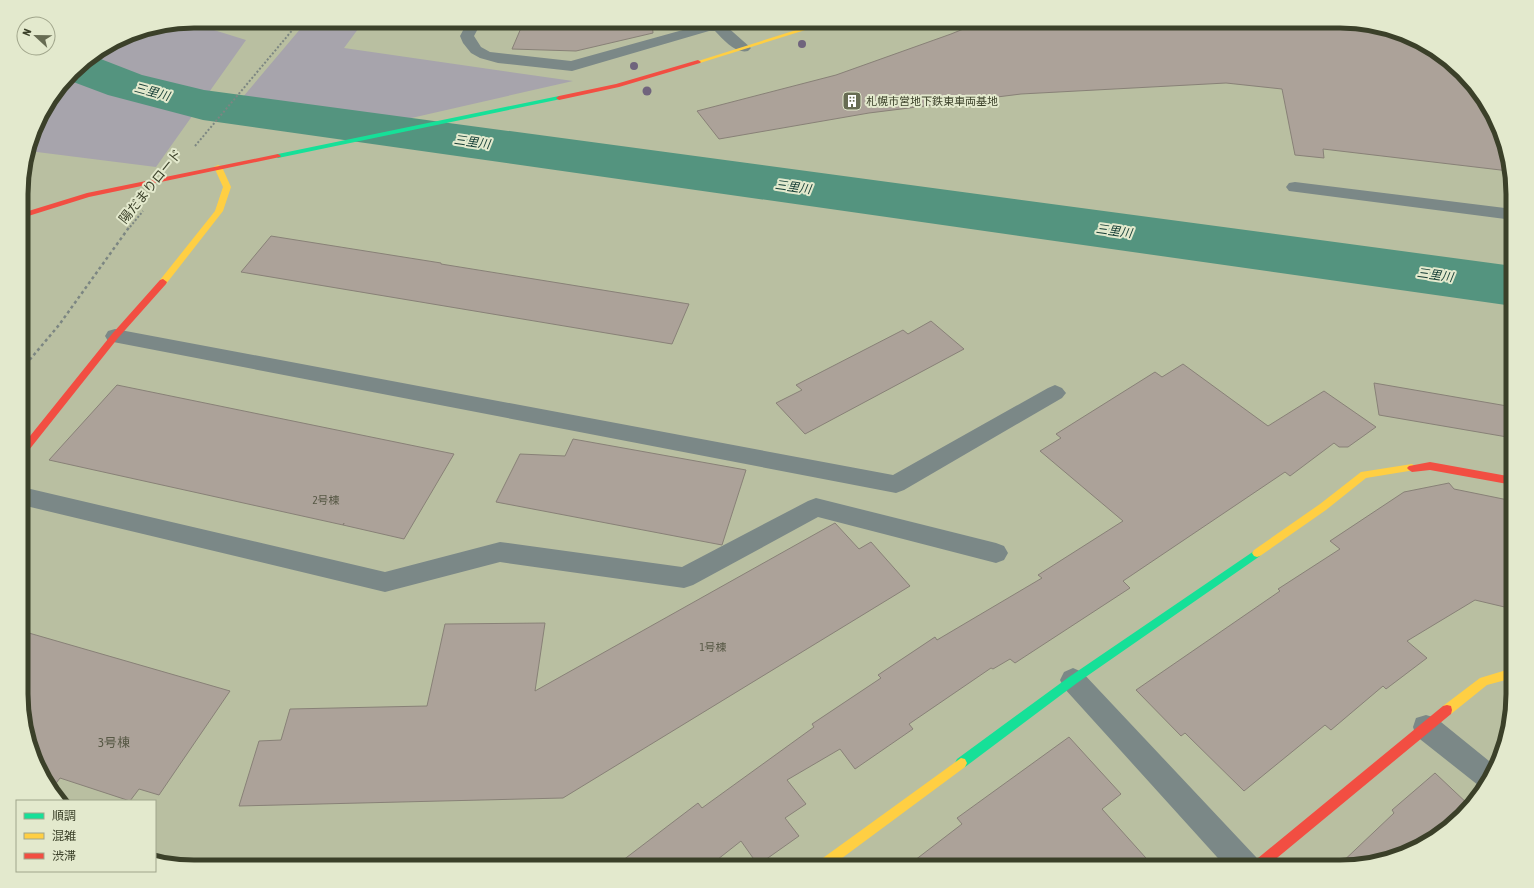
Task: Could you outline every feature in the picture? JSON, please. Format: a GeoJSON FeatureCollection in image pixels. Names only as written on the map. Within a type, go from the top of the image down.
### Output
{"type":"FeatureCollection","features":[{"type":"Feature","properties":{"kind":"street"},"geometry":{"type":"LineString","coordinates":[[471,28],[467,36],[470,43],[476,50],[486,55],[498,58],[572,66],[705,28]]}},
{"type":"Feature","properties":{"kind":"street"},"geometry":{"type":"LineString","coordinates":[[720,28],[743,48]]}},
{"type":"Feature","properties":{"kind":"street"},"geometry":{"type":"LineString","coordinates":[[28,214],[87,195],[617,86],[808,28]]}},
{"type":"Feature","properties":{"kind":"street"},"geometry":{"type":"LineString","coordinates":[[28,445],[115,336],[163,282],[219,212],[227,187],[218,167]]}},
{"type":"Feature","properties":{"kind":"street"},"geometry":{"type":"LineString","coordinates":[[1295,187],[1506,214]]}},
{"type":"Feature","properties":{"kind":"street"},"geometry":{"type":"LineString","coordinates":[[115,336],[896,484],[1055,393]]}},
{"type":"Feature","properties":{"kind":"street"},"geometry":{"type":"LineString","coordinates":[[829,860],[1073,680],[1323,507],[1364,475],[1430,466],[1506,480]]}},
{"type":"Feature","properties":{"kind":"street"},"geometry":{"type":"LineString","coordinates":[[28,497],[384,582],[500,552],[684,578],[816,507],[996,552]]}},
{"type":"Feature","properties":{"kind":"street"},"geometry":{"type":"LineString","coordinates":[[1264,860],[1484,681],[1506,675]]}},
{"type":"Feature","properties":{"kind":"street"},"geometry":{"type":"LineString","coordinates":[[1073,680],[1240,860]]}},
{"type":"Feature","properties":{"kind":"street"},"geometry":{"type":"LineString","coordinates":[[1426,727],[1485,775]]}},
{"type":"Feature","properties":{"kind":"path","name":"陽だまりロード"},"geometry":{"type":"LineString","coordinates":[[28,363],[59,325],[122,236],[184,159],[294,28]]}},
{"type":"Feature","properties":{"kind":"shaded area"},"geometry":{"type":"Polygon","coordinates":[[[184,28],[207,28],[246,40],[156,167],[34,152],[45,121],[62,93],[85,69],[111,50],[141,37],[162,31],[184,28]]]}},
{"type":"Feature","properties":{"kind":"shaded area"},"geometry":{"type":"Polygon","coordinates":[[[301,28],[359,28],[344,48],[573,81],[385,124],[237,104],[301,28]]]}},
{"type":"Feature","properties":{"kind":"building"},"geometry":{"type":"Polygon","coordinates":[[[521,28],[653,28],[653,33],[576,51],[512,49],[521,28]]]}},
{"type":"Feature","properties":{"kind":"building","name":"札幌市営地下鉄東車両基地"},"geometry":{"type":"Polygon","coordinates":[[[966,28],[1350,28],[1372,31],[1393,37],[1423,50],[1441,62],[1465,85],[1484,111],[1489,121],[1497,141],[1505,170],[1323,149],[1324,158],[1295,155],[1282,89],[1226,83],[1021,94],[869,113],[719,139],[697,111],[836,75],[966,28]]]}},
{"type":"Feature","properties":{"kind":"building"},"geometry":{"type":"Polygon","coordinates":[[[271,236],[689,304],[672,344],[241,272],[271,236]]]}},
{"type":"Feature","properties":{"kind":"building"},"geometry":{"type":"Polygon","coordinates":[[[931,321],[964,349],[805,434],[776,403],[802,390],[796,385],[903,330],[908,334],[931,321]]]}},
{"type":"Feature","properties":{"kind":"building"},"geometry":{"type":"Polygon","coordinates":[[[1183,364],[1268,426],[1324,391],[1376,427],[1348,447],[1339,447],[1334,443],[1290,476],[1285,472],[1123,581],[1130,588],[1015,663],[1010,659],[993,669],[991,668],[909,724],[913,729],[855,769],[840,749],[787,780],[806,804],[785,818],[799,836],[765,860],[754,860],[741,841],[717,860],[623,860],[698,803],[702,808],[814,727],[812,724],[881,678],[878,675],[935,637],[937,640],[1042,578],[1038,575],[1123,521],[1040,451],[1061,438],[1056,434],[1155,372],[1162,377],[1183,364]]]}},
{"type":"Feature","properties":{"kind":"building"},"geometry":{"type":"Polygon","coordinates":[[[1374,383],[1506,406],[1506,437],[1379,415],[1374,383]]]}},
{"type":"Feature","properties":{"kind":"building"},"geometry":{"type":"Polygon","coordinates":[[[117,385],[454,454],[404,539],[49,460],[117,385]]]}},
{"type":"Feature","properties":{"kind":"building"},"geometry":{"type":"Polygon","coordinates":[[[573,439],[746,470],[722,545],[496,502],[520,454],[565,456],[573,439]]]}},
{"type":"Feature","properties":{"kind":"building"},"geometry":{"type":"Polygon","coordinates":[[[1449,483],[1454,489],[1506,500],[1506,607],[1475,600],[1407,641],[1427,658],[1386,689],[1383,686],[1331,730],[1325,725],[1244,791],[1185,733],[1181,736],[1136,690],[1280,591],[1278,589],[1340,549],[1330,541],[1404,492],[1449,483]]]}},
{"type":"Feature","properties":{"kind":"building"},"geometry":{"type":"Polygon","coordinates":[[[835,523],[859,549],[871,542],[910,586],[563,798],[239,806],[259,741],[281,740],[290,709],[427,706],[445,624],[545,623],[535,691],[835,523]]]}},
{"type":"Feature","properties":{"kind":"building"},"geometry":{"type":"Polygon","coordinates":[[[28,633],[230,691],[159,795],[139,789],[131,800],[127,800],[60,778],[55,785],[50,777],[37,747],[31,726],[28,704],[28,633]]]}},
{"type":"Feature","properties":{"kind":"building"},"geometry":{"type":"Polygon","coordinates":[[[1069,737],[1121,794],[1102,809],[1148,860],[915,860],[962,824],[957,818],[1069,737]]]}},
{"type":"Feature","properties":{"kind":"building"},"geometry":{"type":"Polygon","coordinates":[[[1435,773],[1466,802],[1441,826],[1413,843],[1372,857],[1344,860],[1394,813],[1392,810],[1435,773]]]}},
{"type":"Feature","properties":{"kind":"waterway","name":"三里川"},"geometry":{"type":"LineString","coordinates":[[85,69],[125,85],[203,105],[1506,285]]}},
{"type":"Feature","properties":{"kind":"traffic: fast"},"geometry":{"type":"LineString","coordinates":[[278,156],[559,98]]}},
{"type":"Feature","properties":{"kind":"traffic: fast"},"geometry":{"type":"LineString","coordinates":[[961,763],[1073,680],[1257,553]]}},
{"type":"Feature","properties":{"kind":"traffic: slow"},"geometry":{"type":"LineString","coordinates":[[698,62],[808,28]]}},
{"type":"Feature","properties":{"kind":"traffic: slow"},"geometry":{"type":"LineString","coordinates":[[163,282],[219,211],[227,187],[218,167]]}},
{"type":"Feature","properties":{"kind":"traffic: slow"},"geometry":{"type":"LineString","coordinates":[[1257,553],[1323,507],[1364,475],[1412,468]]}},
{"type":"Feature","properties":{"kind":"traffic: slow"},"geometry":{"type":"LineString","coordinates":[[1447,710],[1484,681],[1506,675]]}},
{"type":"Feature","properties":{"kind":"traffic: slow"},"geometry":{"type":"LineString","coordinates":[[829,860],[961,763]]}},
{"type":"Feature","properties":{"kind":"traffic: jam"},"geometry":{"type":"LineString","coordinates":[[559,98],[617,86],[698,62]]}},
{"type":"Feature","properties":{"kind":"traffic: jam"},"geometry":{"type":"LineString","coordinates":[[28,214],[87,195],[278,156]]}},
{"type":"Feature","properties":{"kind":"traffic: jam"},"geometry":{"type":"LineString","coordinates":[[28,445],[115,336],[163,282]]}},
{"type":"Feature","properties":{"kind":"traffic: jam"},"geometry":{"type":"LineString","coordinates":[[1412,468],[1430,466],[1506,480]]}},
{"type":"Feature","properties":{"kind":"traffic: jam"},"geometry":{"type":"LineString","coordinates":[[1265,860],[1447,710]]}},
{"type":"Feature","properties":{"kind":"place","name":"札幌市営地下鉄東車両基地"},"geometry":{"type":"Point","coordinates":[852,101]}}]}
